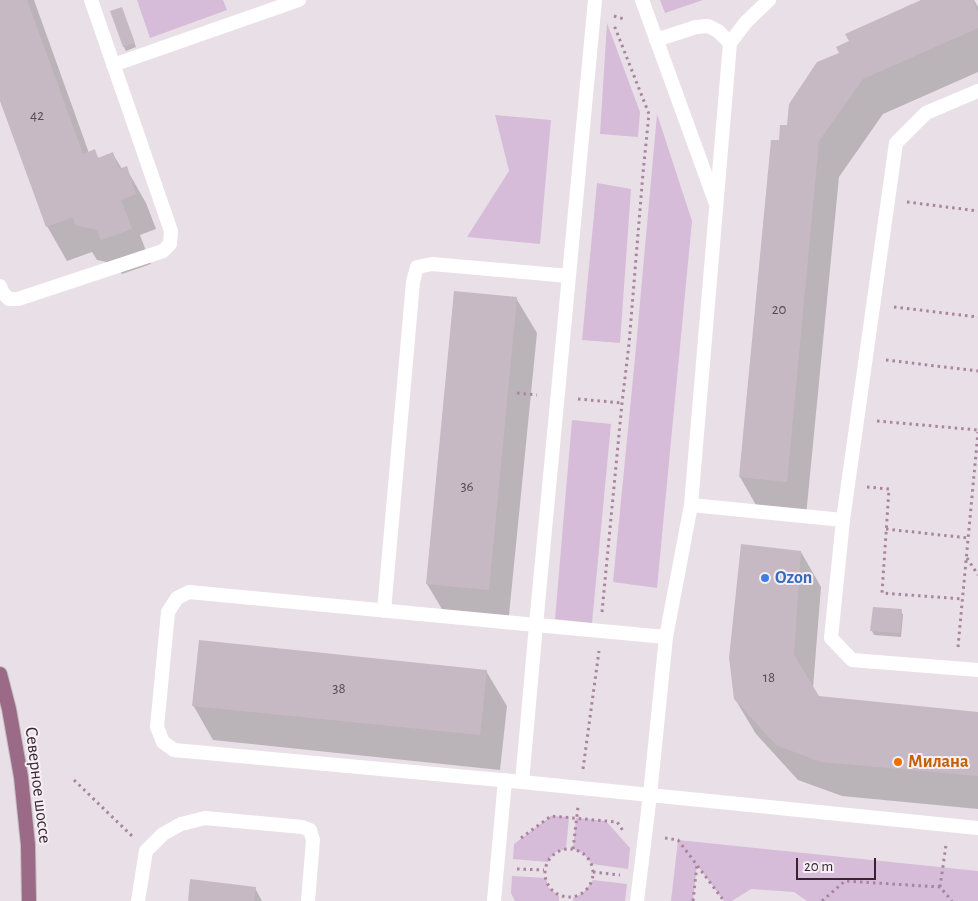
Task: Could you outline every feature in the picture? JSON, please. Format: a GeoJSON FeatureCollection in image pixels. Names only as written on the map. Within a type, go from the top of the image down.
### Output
{"type":"FeatureCollection","features":[{"type":"Feature","properties":{"kind":"main road","name":"Северное шоссе"},"geometry":{"type":"LineString","coordinates":[[0,674],[9,709],[21,778],[28,845],[29,901]]}},
{"type":"Feature","properties":{"kind":"lane"},"geometry":{"type":"LineString","coordinates":[[0,286],[2,292],[9,299],[18,299],[163,251],[170,244],[171,231],[91,0]]}},
{"type":"Feature","properties":{"kind":"lane"},"geometry":{"type":"LineString","coordinates":[[522,782],[594,0]]}},
{"type":"Feature","properties":{"kind":"lane"},"geometry":{"type":"LineString","coordinates":[[642,0],[716,206]]}},
{"type":"Feature","properties":{"kind":"lane"},"geometry":{"type":"LineString","coordinates":[[637,901],[666,637],[691,505],[730,43],[746,22],[769,0]]}},
{"type":"Feature","properties":{"kind":"lane"},"geometry":{"type":"LineString","coordinates":[[113,65],[291,1]]}},
{"type":"Feature","properties":{"kind":"lane"},"geometry":{"type":"LineString","coordinates":[[656,40],[696,26],[708,26],[718,31],[730,43]]}},
{"type":"Feature","properties":{"kind":"lane"},"geometry":{"type":"LineString","coordinates":[[978,91],[926,113],[896,143],[843,520],[831,638],[852,660],[978,670]]}},
{"type":"Feature","properties":{"kind":"lane"},"geometry":{"type":"LineString","coordinates":[[384,611],[413,282],[418,267],[432,264],[569,276]]}},
{"type":"Feature","properties":{"kind":"lane"},"geometry":{"type":"LineString","coordinates":[[691,505],[843,520]]}},
{"type":"Feature","properties":{"kind":"lane"},"geometry":{"type":"LineString","coordinates":[[666,637],[190,592],[176,598],[168,612],[157,727],[163,742],[174,750],[506,780],[978,828]]}},
{"type":"Feature","properties":{"kind":"lane"},"geometry":{"type":"LineString","coordinates":[[494,901],[506,780]]}},
{"type":"Feature","properties":{"kind":"lane"},"geometry":{"type":"LineString","coordinates":[[138,901],[146,851],[162,834],[181,824],[205,818],[302,827],[310,830],[313,840],[308,901]]}},
{"type":"Feature","properties":{"kind":"path"},"geometry":{"type":"LineString","coordinates":[[573,849],[601,631],[629,344],[642,173],[650,114],[610,16],[617,16],[624,20]]}},
{"type":"Feature","properties":{"kind":"path"},"geometry":{"type":"LineString","coordinates":[[888,200],[978,210]]}},
{"type":"Feature","properties":{"kind":"path"},"geometry":{"type":"LineString","coordinates":[[873,305],[978,317]]}},
{"type":"Feature","properties":{"kind":"path"},"geometry":{"type":"LineString","coordinates":[[866,358],[978,371]]}},
{"type":"Feature","properties":{"kind":"path"},"geometry":{"type":"LineString","coordinates":[[857,419],[978,431],[956,668]]}},
{"type":"Feature","properties":{"kind":"path"},"geometry":{"type":"LineString","coordinates":[[848,484],[890,490],[882,593],[963,599]]}},
{"type":"Feature","properties":{"kind":"path"},"geometry":{"type":"LineString","coordinates":[[886,528],[968,538]]}},
{"type":"Feature","properties":{"kind":"path"},"geometry":{"type":"LineString","coordinates":[[967,557],[978,575]]}},
{"type":"Feature","properties":{"kind":"path"},"geometry":{"type":"LineString","coordinates":[[74,780],[146,851]]}},
{"type":"Feature","properties":{"kind":"path"},"geometry":{"type":"LineString","coordinates":[[514,844],[551,816],[617,822],[626,834]]}},
{"type":"Feature","properties":{"kind":"path"},"geometry":{"type":"LineString","coordinates":[[940,887],[948,825]]}},
{"type":"Feature","properties":{"kind":"path"},"geometry":{"type":"LineString","coordinates":[[678,840],[724,901]]}},
{"type":"Feature","properties":{"kind":"path"},"geometry":{"type":"LineString","coordinates":[[573,849],[583,853],[592,864],[593,880],[583,893],[566,899],[559,896],[548,886],[544,870],[549,859],[556,852],[573,849]]}},
{"type":"Feature","properties":{"kind":"path"},"geometry":{"type":"LineString","coordinates":[[693,901],[697,865]]}},
{"type":"Feature","properties":{"kind":"path"},"geometry":{"type":"LineString","coordinates":[[512,869],[544,870]]}},
{"type":"Feature","properties":{"kind":"path"},"geometry":{"type":"LineString","coordinates":[[593,872],[627,876]]}},
{"type":"Feature","properties":{"kind":"path"},"geometry":{"type":"LineString","coordinates":[[822,901],[846,881],[940,887],[952,901]]}},
{"type":"Feature","properties":{"kind":"shaded area"},"geometry":{"type":"Polygon","coordinates":[[[137,0],[223,0],[227,10],[150,38],[137,0]]]}},
{"type":"Feature","properties":{"kind":"shaded area"},"geometry":{"type":"Polygon","coordinates":[[[660,0],[703,0],[665,13],[660,0]]]}},
{"type":"Feature","properties":{"kind":"shaded area"},"geometry":{"type":"Polygon","coordinates":[[[607,23],[640,112],[638,137],[600,134],[607,23]]]}},
{"type":"Feature","properties":{"kind":"shaded area"},"geometry":{"type":"Polygon","coordinates":[[[657,114],[692,221],[657,588],[613,582],[657,114]]]}},
{"type":"Feature","properties":{"kind":"shaded area"},"geometry":{"type":"Polygon","coordinates":[[[495,115],[551,120],[540,244],[467,237],[509,171],[495,115]]]}},
{"type":"Feature","properties":{"kind":"shaded area"},"geometry":{"type":"Polygon","coordinates":[[[597,183],[631,189],[620,343],[582,340],[597,183]]]}},
{"type":"Feature","properties":{"kind":"shaded area"},"geometry":{"type":"Polygon","coordinates":[[[572,420],[611,424],[592,623],[555,619],[572,420]]]}},
{"type":"Feature","properties":{"kind":"shaded area"},"geometry":{"type":"Polygon","coordinates":[[[551,816],[569,817],[566,849],[556,852],[548,862],[513,859],[514,844],[551,816]]]}},
{"type":"Feature","properties":{"kind":"shaded area"},"geometry":{"type":"Polygon","coordinates":[[[576,818],[606,821],[630,848],[628,869],[592,864],[583,853],[573,849],[576,818]]]}},
{"type":"Feature","properties":{"kind":"shaded area"},"geometry":{"type":"Polygon","coordinates":[[[678,840],[978,871],[978,901],[807,901],[794,892],[751,889],[732,901],[724,901],[697,865],[693,901],[671,901],[678,840]]]}},
{"type":"Feature","properties":{"kind":"shaded area"},"geometry":{"type":"Polygon","coordinates":[[[512,876],[546,878],[548,887],[559,896],[559,901],[515,901],[511,893],[512,876]]]}},
{"type":"Feature","properties":{"kind":"shaded area"},"geometry":{"type":"Polygon","coordinates":[[[593,880],[627,884],[625,901],[573,901],[573,898],[583,893],[593,880]]]}},
{"type":"Feature","properties":{"kind":"building"},"geometry":{"type":"Polygon","coordinates":[[[0,0],[27,0],[83,154],[95,149],[98,158],[113,152],[119,169],[127,166],[136,194],[121,200],[132,229],[101,240],[97,230],[75,225],[73,217],[46,227],[0,101],[0,0]]]}},
{"type":"Feature","properties":{"kind":"building"},"geometry":{"type":"Polygon","coordinates":[[[921,0],[973,0],[978,12],[978,28],[863,79],[819,141],[787,482],[739,477],[771,140],[779,140],[780,125],[787,125],[789,104],[817,62],[839,53],[836,47],[849,41],[845,34],[921,0]]]}},
{"type":"Feature","properties":{"kind":"building"},"geometry":{"type":"Polygon","coordinates":[[[122,7],[135,43],[123,47],[110,11],[122,7]]]}},
{"type":"Feature","properties":{"kind":"building"},"geometry":{"type":"Polygon","coordinates":[[[454,291],[517,297],[489,590],[426,584],[454,291]]]}},
{"type":"Feature","properties":{"kind":"building"},"geometry":{"type":"Polygon","coordinates":[[[741,544],[801,551],[794,655],[819,696],[978,712],[978,776],[821,762],[776,745],[734,699],[729,658],[741,544]]]}},
{"type":"Feature","properties":{"kind":"building"},"geometry":{"type":"Polygon","coordinates":[[[873,607],[902,609],[900,633],[870,631],[873,607]]]}},
{"type":"Feature","properties":{"kind":"building"},"geometry":{"type":"Polygon","coordinates":[[[199,640],[487,670],[480,735],[192,706],[199,640]]]}},
{"type":"Feature","properties":{"kind":"building"},"geometry":{"type":"Polygon","coordinates":[[[190,879],[256,887],[254,901],[188,901],[190,879]]]}},
{"type":"Feature","properties":{"kind":"place","name":"Ozon"},"geometry":{"type":"Point","coordinates":[765,578]}},
{"type":"Feature","properties":{"kind":"place","name":"Милана"},"geometry":{"type":"Point","coordinates":[898,762]}}]}
